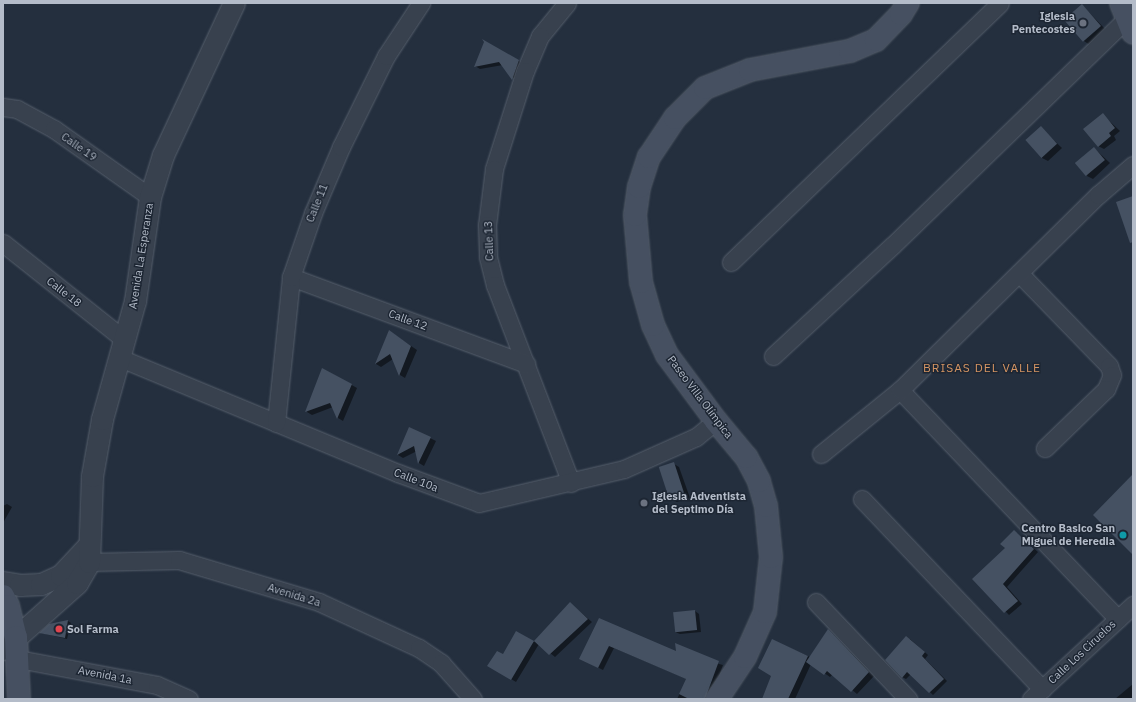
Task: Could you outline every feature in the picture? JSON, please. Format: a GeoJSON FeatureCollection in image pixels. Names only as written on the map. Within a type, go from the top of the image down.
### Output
{"type":"FeatureCollection","features":[{"type":"Feature","properties":{"kind":"main road","name":"Paseo Villa Olímpica"},"geometry":{"type":"LineString","coordinates":[[718,699],[745,657],[765,612],[772,557],[766,506],[759,481],[746,457],[716,421],[667,355],[653,326],[641,282],[635,215],[639,187],[649,157],[675,118],[705,88],[750,70],[850,51],[876,40],[901,14],[908,3]]}},
{"type":"Feature","properties":{"kind":"main road"},"geometry":{"type":"LineString","coordinates":[[3,596],[8,606],[19,699],[3,684]]}},
{"type":"Feature","properties":{"kind":"street","name":"Avenida La Esperanza"},"geometry":{"type":"LineString","coordinates":[[12,648],[76,583],[88,554],[92,476],[102,419],[123,349],[135,301],[150,197],[163,155],[234,3]]}},
{"type":"Feature","properties":{"kind":"street","name":"Calle 11"},"geometry":{"type":"LineString","coordinates":[[276,423],[291,276],[313,213],[341,147],[386,56],[422,3]]}},
{"type":"Feature","properties":{"kind":"street","name":"Calle 13"},"geometry":{"type":"LineString","coordinates":[[567,3],[540,36],[525,71],[494,169],[487,225],[488,257],[495,285],[571,483]]}},
{"type":"Feature","properties":{"kind":"street"},"geometry":{"type":"LineString","coordinates":[[731,262],[1000,3]]}},
{"type":"Feature","properties":{"kind":"street"},"geometry":{"type":"LineString","coordinates":[[773,356],[893,245],[1127,18]]}},
{"type":"Feature","properties":{"kind":"street","name":"Calle 19"},"geometry":{"type":"LineString","coordinates":[[3,107],[18,109],[54,130],[150,197]]}},
{"type":"Feature","properties":{"kind":"street"},"geometry":{"type":"LineString","coordinates":[[821,454],[900,390],[1098,195],[1133,165]]}},
{"type":"Feature","properties":{"kind":"street","name":"Calle 18"},"geometry":{"type":"LineString","coordinates":[[3,243],[123,349]]}},
{"type":"Feature","properties":{"kind":"street"},"geometry":{"type":"LineString","coordinates":[[1019,273],[1109,366],[1112,375],[1106,390],[1045,448]]}},
{"type":"Feature","properties":{"kind":"street","name":"Calle 12"},"geometry":{"type":"LineString","coordinates":[[291,276],[526,364]]}},
{"type":"Feature","properties":{"kind":"street","name":"Calle 10a"},"geometry":{"type":"LineString","coordinates":[[123,349],[276,423],[471,501],[486,503],[624,469],[696,437],[716,421]]}},
{"type":"Feature","properties":{"kind":"street"},"geometry":{"type":"LineString","coordinates":[[900,390],[1118,620]]}},
{"type":"Feature","properties":{"kind":"street"},"geometry":{"type":"LineString","coordinates":[[862,500],[1036,694]]}},
{"type":"Feature","properties":{"kind":"street"},"geometry":{"type":"LineString","coordinates":[[3,582],[20,586],[40,584],[61,575],[88,554]]}},
{"type":"Feature","properties":{"kind":"street","name":"Avenida 2a"},"geometry":{"type":"LineString","coordinates":[[88,554],[179,560],[319,602],[419,648],[441,663],[473,699]]}},
{"type":"Feature","properties":{"kind":"street"},"geometry":{"type":"LineString","coordinates":[[816,602],[908,699]]}},
{"type":"Feature","properties":{"kind":"street","name":"Calle Los Ciruelos"},"geometry":{"type":"LineString","coordinates":[[1036,694],[1133,605]]}},
{"type":"Feature","properties":{"kind":"street","name":"Avenida 1a"},"geometry":{"type":"LineString","coordinates":[[12,648],[157,684],[189,699]]}},
{"type":"Feature","properties":{"kind":"building","name":"Iglesia Pentecostes"},"geometry":{"type":"Polygon","coordinates":[[[1082,4],[1101,26],[1083,42],[1064,20],[1082,4]]]}},
{"type":"Feature","properties":{"kind":"building"},"geometry":{"type":"Polygon","coordinates":[[[482,39],[519,60],[512,80],[499,62],[474,67],[484,42],[482,39]]]}},
{"type":"Feature","properties":{"kind":"building"},"geometry":{"type":"Polygon","coordinates":[[[1103,113],[1115,128],[1109,133],[1111,136],[1098,147],[1083,129],[1103,113]]]}},
{"type":"Feature","properties":{"kind":"building"},"geometry":{"type":"Polygon","coordinates":[[[1041,126],[1057,144],[1041,158],[1025,140],[1041,126]]]}},
{"type":"Feature","properties":{"kind":"building"},"geometry":{"type":"Polygon","coordinates":[[[1094,147],[1105,160],[1086,176],[1075,163],[1094,147]]]}},
{"type":"Feature","properties":{"kind":"building"},"geometry":{"type":"Polygon","coordinates":[[[1133,196],[1133,242],[1130,243],[1116,202],[1133,196]]]}},
{"type":"Feature","properties":{"kind":"building"},"geometry":{"type":"Polygon","coordinates":[[[389,330],[411,346],[399,376],[390,354],[375,364],[389,330]]]}},
{"type":"Feature","properties":{"kind":"building"},"geometry":{"type":"Polygon","coordinates":[[[322,368],[352,384],[337,419],[330,403],[305,412],[322,368]]]}},
{"type":"Feature","properties":{"kind":"building"},"geometry":{"type":"Polygon","coordinates":[[[409,427],[431,437],[418,464],[414,446],[397,455],[409,427]]]}},
{"type":"Feature","properties":{"kind":"building"},"geometry":{"type":"Polygon","coordinates":[[[674,462],[685,495],[670,500],[659,467],[674,462]]]}},
{"type":"Feature","properties":{"kind":"building","name":"Centro Basico San Miguel de Heredia"},"geometry":{"type":"Polygon","coordinates":[[[1133,474],[1133,555],[1093,515],[1133,474]]]}},
{"type":"Feature","properties":{"kind":"building"},"geometry":{"type":"Polygon","coordinates":[[[1014,530],[1034,549],[1003,584],[1018,601],[1004,613],[972,579],[1005,548],[1000,544],[1014,530]]]}},
{"type":"Feature","properties":{"kind":"building"},"geometry":{"type":"Polygon","coordinates":[[[570,602],[588,619],[549,655],[534,641],[570,602]]]}},
{"type":"Feature","properties":{"kind":"building"},"geometry":{"type":"Polygon","coordinates":[[[695,610],[697,630],[675,632],[673,612],[695,610]]]}},
{"type":"Feature","properties":{"kind":"building"},"geometry":{"type":"Polygon","coordinates":[[[599,618],[676,651],[675,643],[719,661],[705,699],[689,699],[679,694],[686,679],[609,646],[598,668],[579,659],[599,618]]]}},
{"type":"Feature","properties":{"kind":"building","name":"Sol Farma"},"geometry":{"type":"Polygon","coordinates":[[[68,620],[65,638],[39,633],[49,624],[68,620]]]}},
{"type":"Feature","properties":{"kind":"building"},"geometry":{"type":"Polygon","coordinates":[[[828,629],[869,672],[851,692],[827,671],[824,675],[806,662],[828,629]]]}},
{"type":"Feature","properties":{"kind":"building"},"geometry":{"type":"Polygon","coordinates":[[[516,631],[534,641],[511,680],[487,666],[497,651],[503,654],[516,631]]]}},
{"type":"Feature","properties":{"kind":"building"},"geometry":{"type":"Polygon","coordinates":[[[906,636],[925,652],[922,656],[944,679],[929,693],[907,672],[902,678],[885,660],[906,636]]]}},
{"type":"Feature","properties":{"kind":"building"},"geometry":{"type":"Polygon","coordinates":[[[772,639],[808,656],[788,699],[762,699],[771,676],[758,668],[772,639]]]}},
{"type":"Feature","properties":{"kind":"place","name":"Iglesia Pentecostes"},"geometry":{"type":"Point","coordinates":[1083,23]}},
{"type":"Feature","properties":{"kind":"place","name":"Iglesia Adventista del Septimo Día"},"geometry":{"type":"Point","coordinates":[644,503]}},
{"type":"Feature","properties":{"kind":"place","name":"Centro Basico San Miguel de Heredia"},"geometry":{"type":"Point","coordinates":[1123,535]}},
{"type":"Feature","properties":{"kind":"place","name":"Sol Farma"},"geometry":{"type":"Point","coordinates":[59,629]}},
{"type":"Feature","properties":{"kind":"district","name":"BRISAS DEL VALLE"},"geometry":{"type":"Point","coordinates":[982,368]}}]}
